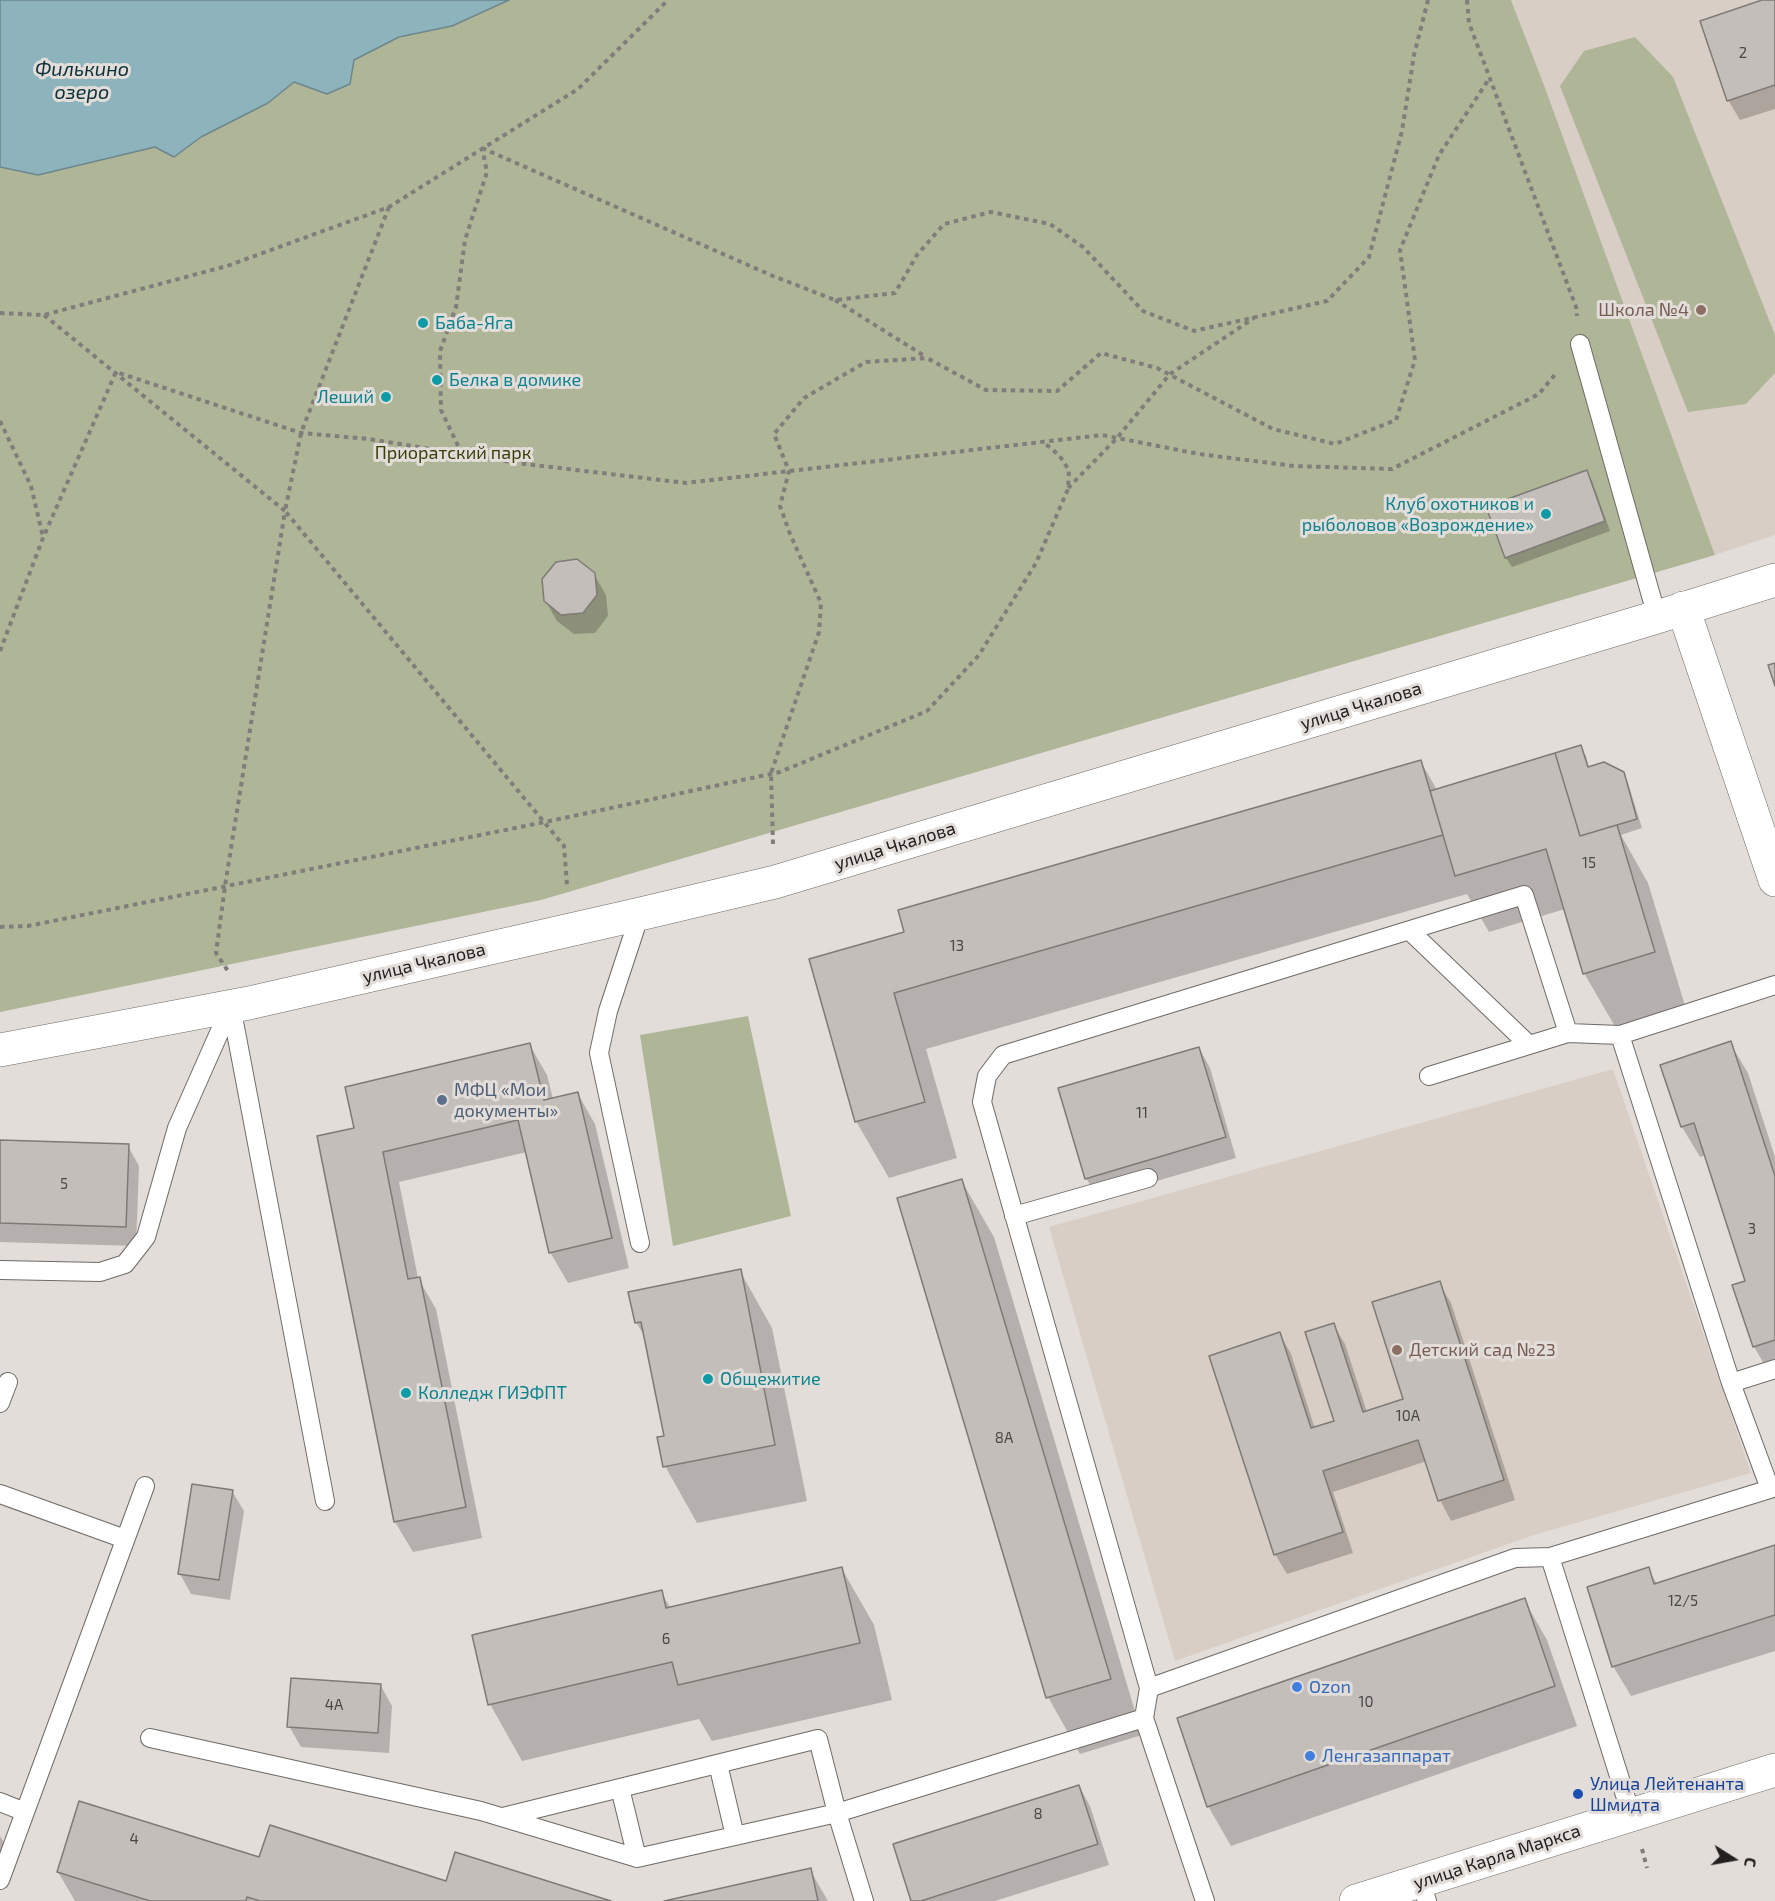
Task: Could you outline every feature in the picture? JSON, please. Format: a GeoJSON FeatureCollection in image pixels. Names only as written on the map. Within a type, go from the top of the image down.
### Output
{"type":"FeatureCollection","features":[{"type":"Feature","properties":{"kind":"main road","name":"улица Чкалова"},"geometry":{"type":"LineString","coordinates":[[0,1050],[240,1004],[775,882],[1775,580]]}},
{"type":"Feature","properties":{"kind":"main road"},"geometry":{"type":"LineString","coordinates":[[1670,613],[1764,814],[1775,880]]}},
{"type":"Feature","properties":{"kind":"main road","name":"улица Карла Маркса"},"geometry":{"type":"LineString","coordinates":[[1356,1901],[1424,1891],[1636,1828],[1775,1770]]}},
{"type":"Feature","properties":{"kind":"lane"},"geometry":{"type":"LineString","coordinates":[[1580,344],[1670,613]]}},
{"type":"Feature","properties":{"kind":"lane"},"geometry":{"type":"LineString","coordinates":[[1205,1901],[1144,1718],[1149,1688],[982,1102],[987,1076],[1003,1055],[1524,896],[1568,1033]]}},
{"type":"Feature","properties":{"kind":"lane"},"geometry":{"type":"LineString","coordinates":[[640,914],[608,1011],[600,1053],[640,1243]]}},
{"type":"Feature","properties":{"kind":"lane"},"geometry":{"type":"LineString","coordinates":[[1410,931],[1529,1045]]}},
{"type":"Feature","properties":{"kind":"lane"},"geometry":{"type":"LineString","coordinates":[[1430,1076],[1568,1033],[1620,1035],[1775,985]]}},
{"type":"Feature","properties":{"kind":"lane"},"geometry":{"type":"LineString","coordinates":[[0,1270],[100,1272],[125,1264],[146,1237],[177,1128],[240,1004]]}},
{"type":"Feature","properties":{"kind":"lane"},"geometry":{"type":"LineString","coordinates":[[240,1004],[325,1501]]}},
{"type":"Feature","properties":{"kind":"lane"},"geometry":{"type":"LineString","coordinates":[[1149,1688],[1515,1558],[1550,1557],[1770,1489],[1731,1383],[1620,1035]]}},
{"type":"Feature","properties":{"kind":"lane"},"geometry":{"type":"LineString","coordinates":[[1014,1216],[1148,1178]]}},
{"type":"Feature","properties":{"kind":"lane"},"geometry":{"type":"LineString","coordinates":[[1731,1383],[1775,1369]]}},
{"type":"Feature","properties":{"kind":"lane"},"geometry":{"type":"LineString","coordinates":[[0,1403],[8,1382]]}},
{"type":"Feature","properties":{"kind":"lane"},"geometry":{"type":"LineString","coordinates":[[0,1880],[145,1486]]}},
{"type":"Feature","properties":{"kind":"lane"},"geometry":{"type":"LineString","coordinates":[[0,1494],[124,1539]]}},
{"type":"Feature","properties":{"kind":"lane"},"geometry":{"type":"LineString","coordinates":[[1550,1557],[1636,1828]]}},
{"type":"Feature","properties":{"kind":"lane"},"geometry":{"type":"LineString","coordinates":[[150,1738],[481,1811],[637,1858],[837,1814],[1144,1718]]}},
{"type":"Feature","properties":{"kind":"lane"},"geometry":{"type":"LineString","coordinates":[[501,1817],[818,1739],[837,1814],[864,1901]]}},
{"type":"Feature","properties":{"kind":"lane"},"geometry":{"type":"LineString","coordinates":[[718,1764],[735,1836]]}},
{"type":"Feature","properties":{"kind":"lane"},"geometry":{"type":"LineString","coordinates":[[620,1788],[637,1858]]}},
{"type":"Feature","properties":{"kind":"lane"},"geometry":{"type":"LineString","coordinates":[[0,1802],[25,1812]]}},
{"type":"Feature","properties":{"kind":"path"},"geometry":{"type":"LineString","coordinates":[[835,300],[895,292],[917,255],[944,224],[991,212],[1050,224],[1083,247],[1143,312],[1194,331],[1327,301],[1369,257],[1402,131],[1414,55],[1428,0]]}},
{"type":"Feature","properties":{"kind":"path"},"geometry":{"type":"LineString","coordinates":[[116,372],[301,433],[369,439],[517,463],[686,483],[1102,435],[1199,454],[1282,464],[1392,469],[1539,394],[1580,344],[1576,307],[1468,23],[1467,0]]}},
{"type":"Feature","properties":{"kind":"path"},"geometry":{"type":"LineString","coordinates":[[0,313],[44,315],[227,266],[389,207],[578,89],[666,2]]}},
{"type":"Feature","properties":{"kind":"path"},"geometry":{"type":"LineString","coordinates":[[482,148],[772,276],[835,300],[927,358],[986,390],[1057,391],[1101,353],[1157,368],[1273,429],[1335,444],[1396,420],[1415,360],[1400,250],[1439,155],[1490,78]]}},
{"type":"Feature","properties":{"kind":"path"},"geometry":{"type":"LineString","coordinates":[[462,454],[441,410],[441,351],[456,307],[465,240],[487,172],[482,148]]}},
{"type":"Feature","properties":{"kind":"path"},"geometry":{"type":"LineString","coordinates":[[240,1004],[216,953],[285,511],[301,433],[389,207]]}},
{"type":"Feature","properties":{"kind":"path"},"geometry":{"type":"LineString","coordinates":[[44,315],[285,511],[564,846],[567,885]]}},
{"type":"Feature","properties":{"kind":"path"},"geometry":{"type":"LineString","coordinates":[[1068,489],[1117,438],[1170,374],[1256,317]]}},
{"type":"Feature","properties":{"kind":"path"},"geometry":{"type":"LineString","coordinates":[[775,882],[771,773],[819,632],[821,603],[780,506],[789,471],[774,434],[804,398],[866,362],[927,358]]}},
{"type":"Feature","properties":{"kind":"path"},"geometry":{"type":"LineString","coordinates":[[0,651],[43,538],[116,372]]}},
{"type":"Feature","properties":{"kind":"path"},"geometry":{"type":"LineString","coordinates":[[0,421],[31,486],[43,538]]}},
{"type":"Feature","properties":{"kind":"path"},"geometry":{"type":"LineString","coordinates":[[0,927],[28,926],[545,822],[780,772],[927,711],[980,655],[1001,622],[1036,563],[1068,489],[1069,470],[1059,455],[1042,442]]}},
{"type":"Feature","properties":{"kind":"path"},"geometry":{"type":"LineString","coordinates":[[1636,1828],[1647,1868]]}},
{"type":"Feature","properties":{"kind":"shaded area","name":"Школа №4"},"geometry":{"type":"Polygon","coordinates":[[[1511,0],[1775,0],[1775,535],[1715,555],[1511,0]]]}},
{"type":"Feature","properties":{"kind":"shaded area","name":"Детский сад №23"},"geometry":{"type":"Polygon","coordinates":[[[1613,1069],[1751,1473],[1534,1535],[1175,1661],[1049,1227],[1613,1069]]]}},
{"type":"Feature","properties":{"kind":"green space","name":"Приоратский парк"},"geometry":{"type":"Polygon","coordinates":[[[0,0],[1511,0],[1715,555],[541,900],[0,1012],[0,0]]]}},
{"type":"Feature","properties":{"kind":"green space"},"geometry":{"type":"Polygon","coordinates":[[[1635,37],[1673,77],[1775,335],[1775,373],[1746,404],[1688,412],[1560,86],[1584,51],[1635,37]]]}},
{"type":"Feature","properties":{"kind":"green space"},"geometry":{"type":"Polygon","coordinates":[[[748,1016],[791,1216],[673,1246],[640,1035],[748,1016]]]}},
{"type":"Feature","properties":{"kind":"water","name":"Филькино озеро"},"geometry":{"type":"Polygon","coordinates":[[[0,0],[509,0],[452,26],[399,37],[354,60],[350,84],[327,94],[294,82],[268,103],[201,137],[174,157],[155,147],[38,175],[0,167],[0,0]]]}},
{"type":"Feature","properties":{"kind":"building"},"geometry":{"type":"Polygon","coordinates":[[[1762,0],[1775,0],[1775,85],[1727,101],[1700,21],[1762,0]]]}},
{"type":"Feature","properties":{"kind":"building","name":"Клуб охотников и рыболовов «Возрождение»"},"geometry":{"type":"Polygon","coordinates":[[[1587,470],[1605,521],[1505,558],[1486,507],[1587,470]]]}},
{"type":"Feature","properties":{"kind":"building"},"geometry":{"type":"Polygon","coordinates":[[[577,559],[595,573],[597,595],[583,613],[561,615],[544,601],[542,579],[556,562],[577,559]]]}},
{"type":"Feature","properties":{"kind":"building"},"geometry":{"type":"Polygon","coordinates":[[[1775,663],[1775,686],[1768,665],[1775,663]]]}},
{"type":"Feature","properties":{"kind":"building"},"geometry":{"type":"Polygon","coordinates":[[[1581,745],[1588,767],[1604,762],[1624,772],[1637,819],[1580,836],[1555,753],[1581,745]]]}},
{"type":"Feature","properties":{"kind":"building"},"geometry":{"type":"Polygon","coordinates":[[[1555,753],[1580,836],[1617,825],[1655,952],[1583,974],[1546,849],[1455,876],[1430,791],[1555,753]]]}},
{"type":"Feature","properties":{"kind":"building"},"geometry":{"type":"Polygon","coordinates":[[[1421,760],[1443,835],[894,993],[925,1102],[855,1122],[809,959],[904,932],[898,910],[1421,760]]]}},
{"type":"Feature","properties":{"kind":"building"},"geometry":{"type":"Polygon","coordinates":[[[1731,1041],[1775,1176],[1775,1340],[1753,1347],[1732,1285],[1745,1281],[1694,1123],[1681,1127],[1660,1065],[1731,1041]]]}},
{"type":"Feature","properties":{"kind":"building","name":"Колледж ГИЭФПТ"},"geometry":{"type":"Polygon","coordinates":[[[530,1043],[544,1100],[578,1092],[612,1238],[549,1253],[518,1120],[383,1152],[408,1279],[420,1277],[466,1507],[394,1522],[317,1136],[354,1128],[345,1087],[530,1043]]]}},
{"type":"Feature","properties":{"kind":"building"},"geometry":{"type":"Polygon","coordinates":[[[1199,1047],[1226,1137],[1085,1179],[1058,1088],[1199,1047]]]}},
{"type":"Feature","properties":{"kind":"building"},"geometry":{"type":"Polygon","coordinates":[[[0,1140],[129,1144],[126,1227],[0,1223],[0,1140]]]}},
{"type":"Feature","properties":{"kind":"building"},"geometry":{"type":"Polygon","coordinates":[[[962,1179],[1111,1679],[1046,1698],[897,1198],[962,1179]]]}},
{"type":"Feature","properties":{"kind":"building","name":"Общежитие"},"geometry":{"type":"Polygon","coordinates":[[[741,1269],[775,1445],[663,1467],[657,1437],[664,1436],[641,1322],[635,1323],[628,1292],[741,1269]]]}},
{"type":"Feature","properties":{"kind":"building"},"geometry":{"type":"Polygon","coordinates":[[[1440,1281],[1504,1480],[1438,1501],[1418,1440],[1323,1471],[1343,1532],[1274,1555],[1209,1356],[1280,1332],[1311,1428],[1334,1421],[1305,1332],[1334,1323],[1363,1412],[1403,1399],[1372,1302],[1440,1281]]]}},
{"type":"Feature","properties":{"kind":"building"},"geometry":{"type":"Polygon","coordinates":[[[192,1484],[233,1490],[219,1580],[178,1574],[192,1484]]]}},
{"type":"Feature","properties":{"kind":"building"},"geometry":{"type":"Polygon","coordinates":[[[1775,1545],[1775,1615],[1612,1667],[1587,1587],[1649,1567],[1654,1584],[1775,1545]]]}},
{"type":"Feature","properties":{"kind":"building"},"geometry":{"type":"Polygon","coordinates":[[[842,1567],[860,1643],[678,1685],[672,1662],[488,1705],[472,1635],[662,1590],[666,1608],[842,1567]]]}},
{"type":"Feature","properties":{"kind":"building"},"geometry":{"type":"Polygon","coordinates":[[[1525,1598],[1555,1686],[1207,1807],[1177,1718],[1525,1598]]]}},
{"type":"Feature","properties":{"kind":"building"},"geometry":{"type":"Polygon","coordinates":[[[291,1678],[381,1684],[378,1733],[287,1727],[291,1678]]]}},
{"type":"Feature","properties":{"kind":"building"},"geometry":{"type":"Polygon","coordinates":[[[1079,1785],[1098,1844],[921,1901],[911,1901],[893,1844],[1079,1785]]]}},
{"type":"Feature","properties":{"kind":"building"},"geometry":{"type":"Polygon","coordinates":[[[79,1801],[259,1857],[270,1825],[446,1881],[455,1852],[611,1901],[260,1901],[247,1897],[246,1901],[150,1901],[57,1872],[79,1801]]]}},
{"type":"Feature","properties":{"kind":"building"},"geometry":{"type":"Polygon","coordinates":[[[811,1868],[818,1901],[664,1901],[811,1868]]]}},
{"type":"Feature","properties":{"kind":"place","name":"Школа №4"},"geometry":{"type":"Point","coordinates":[1701,310]}},
{"type":"Feature","properties":{"kind":"place","name":"Баба-Яга"},"geometry":{"type":"Point","coordinates":[423,323]}},
{"type":"Feature","properties":{"kind":"place","name":"Белка в домике"},"geometry":{"type":"Point","coordinates":[437,380]}},
{"type":"Feature","properties":{"kind":"place","name":"Леший"},"geometry":{"type":"Point","coordinates":[386,397]}},
{"type":"Feature","properties":{"kind":"place","name":"Клуб охотников и рыболовов «Возрождение»"},"geometry":{"type":"Point","coordinates":[1546,514]}},
{"type":"Feature","properties":{"kind":"place","name":"МФЦ «Мои документы»"},"geometry":{"type":"Point","coordinates":[442,1100]}},
{"type":"Feature","properties":{"kind":"place","name":"Детский сад №23"},"geometry":{"type":"Point","coordinates":[1397,1350]}},
{"type":"Feature","properties":{"kind":"place","name":"Общежитие"},"geometry":{"type":"Point","coordinates":[708,1379]}},
{"type":"Feature","properties":{"kind":"place","name":"Колледж ГИЭФПТ"},"geometry":{"type":"Point","coordinates":[406,1393]}},
{"type":"Feature","properties":{"kind":"place","name":"Ozon"},"geometry":{"type":"Point","coordinates":[1297,1687]}},
{"type":"Feature","properties":{"kind":"place","name":"Ленгазаппарат"},"geometry":{"type":"Point","coordinates":[1310,1756]}},
{"type":"Feature","properties":{"kind":"place","name":"Улица Лейтенанта Шмидта"},"geometry":{"type":"Point","coordinates":[1578,1794]}}]}
